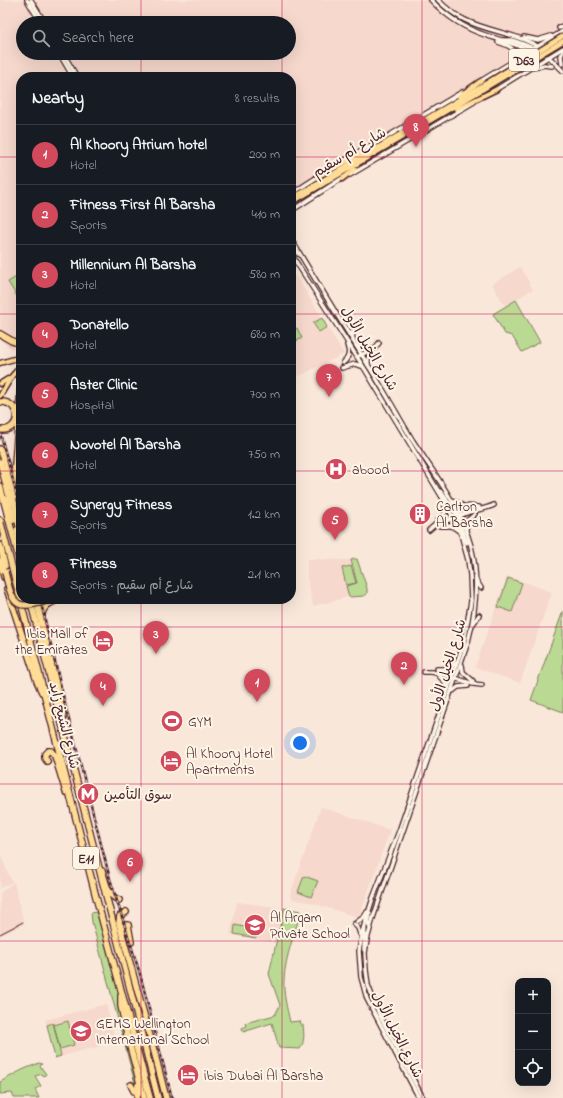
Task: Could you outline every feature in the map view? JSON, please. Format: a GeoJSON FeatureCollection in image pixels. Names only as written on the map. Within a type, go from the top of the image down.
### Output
{"type":"FeatureCollection","features":[{"type":"Feature","properties":{"kind":"highway"},"geometry":{"type":"LineString","coordinates":[[0,334],[16,342]]}},
{"type":"Feature","properties":{"kind":"highway"},"geometry":{"type":"LineString","coordinates":[[0,402],[11,405],[16,412]]}},
{"type":"Feature","properties":{"kind":"highway"},"geometry":{"type":"LineString","coordinates":[[0,430],[11,428],[16,419]]}},
{"type":"Feature","properties":{"kind":"highway"},"geometry":{"type":"LineString","coordinates":[[0,449],[9,477],[16,516]]}},
{"type":"Feature","properties":{"kind":"highway"},"geometry":{"type":"LineString","coordinates":[[16,450],[13,488],[16,516]]}},
{"type":"Feature","properties":{"kind":"highway"},"geometry":{"type":"LineString","coordinates":[[0,462],[16,520]]}},
{"type":"Feature","properties":{"kind":"highway"},"geometry":{"type":"LineString","coordinates":[[0,483],[16,524]]}},
{"type":"Feature","properties":{"kind":"highway"},"geometry":{"type":"LineString","coordinates":[[0,486],[16,547]]}},
{"type":"Feature","properties":{"kind":"highway","name":"شارع الشيخ زايد"},"geometry":{"type":"LineString","coordinates":[[0,520],[16,582]]}},
{"type":"Feature","properties":{"kind":"highway"},"geometry":{"type":"LineString","coordinates":[[0,545],[11,596],[16,601]]}},
{"type":"Feature","properties":{"kind":"highway"},"geometry":{"type":"LineString","coordinates":[[0,552],[13,594],[16,598]]}},
{"type":"Feature","properties":{"kind":"highway"},"geometry":{"type":"LineString","coordinates":[[0,561],[10,599],[37,680],[47,701]]}},
{"type":"Feature","properties":{"kind":"highway"},"geometry":{"type":"LineString","coordinates":[[21,604],[27,606],[35,604]]}},
{"type":"Feature","properties":{"kind":"highway","name":"شارع الشيخ زايد"},"geometry":{"type":"LineString","coordinates":[[22,604],[77,823],[150,1098]]}},
{"type":"Feature","properties":{"kind":"highway","name":"شارع الشيخ زايد"},"geometry":{"type":"LineString","coordinates":[[31,604],[158,1098]]}},
{"type":"Feature","properties":{"kind":"highway"},"geometry":{"type":"LineString","coordinates":[[37,604],[62,710],[63,728]]}},
{"type":"Feature","properties":{"kind":"highway"},"geometry":{"type":"LineString","coordinates":[[48,604],[44,609],[42,617],[51,652],[50,660]]}},
{"type":"Feature","properties":{"kind":"highway"},"geometry":{"type":"LineString","coordinates":[[47,761],[45,754],[48,751],[51,751],[55,756],[77,823]]}},
{"type":"Feature","properties":{"kind":"highway"},"geometry":{"type":"LineString","coordinates":[[96,860],[102,869],[110,894],[113,898],[119,900]]}},
{"type":"Feature","properties":{"kind":"highway"},"geometry":{"type":"LineString","coordinates":[[126,912],[120,916],[119,922],[165,1097]]}},
{"type":"Feature","properties":{"kind":"highway"},"geometry":{"type":"LineString","coordinates":[[128,955],[123,928],[124,924],[128,924],[131,942]]}},
{"type":"Feature","properties":{"kind":"highway"},"geometry":{"type":"LineString","coordinates":[[122,992],[121,1006],[140,1096]]}},
{"type":"Feature","properties":{"kind":"highway"},"geometry":{"type":"LineString","coordinates":[[137,1017],[146,1035],[165,1097]]}},
{"type":"Feature","properties":{"kind":"highway"},"geometry":{"type":"LineString","coordinates":[[134,1063],[140,1096]]}},
{"type":"Feature","properties":{"kind":"highway"},"geometry":{"type":"LineString","coordinates":[[131,1084],[134,1091],[140,1096]]}},
{"type":"Feature","properties":{"kind":"main road"},"geometry":{"type":"LineString","coordinates":[[27,0],[37,16]]}},
{"type":"Feature","properties":{"kind":"main road"},"geometry":{"type":"LineString","coordinates":[[31,0],[41,16]]}},
{"type":"Feature","properties":{"kind":"main road"},"geometry":{"type":"LineString","coordinates":[[431,0],[446,15],[458,23],[512,48],[515,55],[512,62]]}},
{"type":"Feature","properties":{"kind":"main road"},"geometry":{"type":"LineString","coordinates":[[438,0],[449,10],[465,20],[515,36],[538,40],[558,34]]}},
{"type":"Feature","properties":{"kind":"main road"},"geometry":{"type":"LineString","coordinates":[[317,178],[355,154],[485,84],[495,73],[563,31]]}},
{"type":"Feature","properties":{"kind":"main road"},"geometry":{"type":"LineString","coordinates":[[558,34],[549,44],[553,50],[558,51]]}},
{"type":"Feature","properties":{"kind":"main road"},"geometry":{"type":"LineString","coordinates":[[485,35],[534,49],[548,58],[563,71]]}},
{"type":"Feature","properties":{"kind":"main road"},"geometry":{"type":"LineString","coordinates":[[515,36],[548,58]]}},
{"type":"Feature","properties":{"kind":"main road","name":"شارع أم سقيم"},"geometry":{"type":"LineString","coordinates":[[296,200],[368,159],[563,36]]}},
{"type":"Feature","properties":{"kind":"main road","name":"شارع أم سقيم"},"geometry":{"type":"LineString","coordinates":[[485,84],[563,41]]}},
{"type":"Feature","properties":{"kind":"main road"},"geometry":{"type":"LineString","coordinates":[[296,207],[341,174],[497,89],[563,48]]}},
{"type":"Feature","properties":{"kind":"main road"},"geometry":{"type":"LineString","coordinates":[[562,64],[561,56],[563,52]]}},
{"type":"Feature","properties":{"kind":"main road"},"geometry":{"type":"LineString","coordinates":[[62,60],[70,72]]}},
{"type":"Feature","properties":{"kind":"main road"},"geometry":{"type":"LineString","coordinates":[[67,60],[74,72]]}},
{"type":"Feature","properties":{"kind":"main road"},"geometry":{"type":"LineString","coordinates":[[525,71],[542,65],[552,66]]}},
{"type":"Feature","properties":{"kind":"main road"},"geometry":{"type":"LineString","coordinates":[[487,73],[495,73]]}},
{"type":"Feature","properties":{"kind":"main road"},"geometry":{"type":"LineString","coordinates":[[444,110],[457,109],[497,89]]}},
{"type":"Feature","properties":{"kind":"main road"},"geometry":{"type":"LineString","coordinates":[[459,115],[465,107]]}},
{"type":"Feature","properties":{"kind":"main road","name":"شارع أم سقيم"},"geometry":{"type":"LineString","coordinates":[[296,196],[341,174],[376,148],[444,110]]}},
{"type":"Feature","properties":{"kind":"main road"},"geometry":{"type":"LineString","coordinates":[[355,154],[359,148]]}},
{"type":"Feature","properties":{"kind":"main road"},"geometry":{"type":"LineString","coordinates":[[296,190],[362,154],[376,148]]}},
{"type":"Feature","properties":{"kind":"main road","name":"شارع الخيل الأول"},"geometry":{"type":"LineString","coordinates":[[296,247],[353,343],[364,368],[442,497],[466,530],[471,547],[476,578],[475,607],[463,659],[447,691],[399,831],[373,898],[360,940],[360,964],[364,992],[419,1098]]}},
{"type":"Feature","properties":{"kind":"main road"},"geometry":{"type":"LineString","coordinates":[[296,251],[303,259]]}},
{"type":"Feature","properties":{"kind":"main road","name":"شارع الخيل الأول"},"geometry":{"type":"LineString","coordinates":[[296,262],[344,337],[368,366],[414,442],[451,499],[468,560],[471,590],[468,620],[449,697],[424,776],[370,928],[365,953],[367,980],[375,1005],[423,1098]]}},
{"type":"Feature","properties":{"kind":"main road"},"geometry":{"type":"LineString","coordinates":[[313,275],[318,277]]}},
{"type":"Feature","properties":{"kind":"main road"},"geometry":{"type":"LineString","coordinates":[[352,332],[353,343],[363,349],[371,348]]}},
{"type":"Feature","properties":{"kind":"main road"},"geometry":{"type":"LineString","coordinates":[[344,337],[349,353],[348,358],[342,366],[355,364],[364,368]]}},
{"type":"Feature","properties":{"kind":"main road"},"geometry":{"type":"LineString","coordinates":[[375,377],[359,357],[375,348],[379,343]]}},
{"type":"Feature","properties":{"kind":"main road"},"geometry":{"type":"LineString","coordinates":[[368,366],[368,358],[370,353]]}},
{"type":"Feature","properties":{"kind":"main road"},"geometry":{"type":"LineString","coordinates":[[1,363],[16,358]]}},
{"type":"Feature","properties":{"kind":"main road"},"geometry":{"type":"LineString","coordinates":[[0,384],[5,382],[16,372]]}},
{"type":"Feature","properties":{"kind":"main road"},"geometry":{"type":"LineString","coordinates":[[0,396],[12,376]]}},
{"type":"Feature","properties":{"kind":"main road"},"geometry":{"type":"LineString","coordinates":[[395,418],[395,425]]}},
{"type":"Feature","properties":{"kind":"main road"},"geometry":{"type":"LineString","coordinates":[[410,450],[416,453]]}},
{"type":"Feature","properties":{"kind":"main road"},"geometry":{"type":"LineString","coordinates":[[437,488],[444,494],[471,547]]}},
{"type":"Feature","properties":{"kind":"main road"},"geometry":{"type":"LineString","coordinates":[[438,520],[446,511],[442,497]]}},
{"type":"Feature","properties":{"kind":"main road"},"geometry":{"type":"LineString","coordinates":[[451,499],[462,506],[479,507]]}},
{"type":"Feature","properties":{"kind":"main road"},"geometry":{"type":"LineString","coordinates":[[429,530],[436,524],[494,505]]}},
{"type":"Feature","properties":{"kind":"main road"},"geometry":{"type":"LineString","coordinates":[[466,530],[468,520],[475,514]]}},
{"type":"Feature","properties":{"kind":"main road"},"geometry":{"type":"LineString","coordinates":[[440,526],[452,526],[460,533],[460,542]]}},
{"type":"Feature","properties":{"kind":"main road"},"geometry":{"type":"LineString","coordinates":[[476,578],[481,588]]}},
{"type":"Feature","properties":{"kind":"main road"},"geometry":{"type":"LineString","coordinates":[[472,624],[479,615]]}},
{"type":"Feature","properties":{"kind":"main road"},"geometry":{"type":"LineString","coordinates":[[446,705],[461,650]]}},
{"type":"Feature","properties":{"kind":"main road"},"geometry":{"type":"LineString","coordinates":[[437,669],[450,668],[459,657]]}},
{"type":"Feature","properties":{"kind":"main road"},"geometry":{"type":"LineString","coordinates":[[463,659],[463,672],[473,681]]}},
{"type":"Feature","properties":{"kind":"main road"},"geometry":{"type":"LineString","coordinates":[[424,672],[432,672],[482,685]]}},
{"type":"Feature","properties":{"kind":"main road"},"geometry":{"type":"LineString","coordinates":[[439,676],[445,682],[447,691]]}},
{"type":"Feature","properties":{"kind":"main road"},"geometry":{"type":"LineString","coordinates":[[449,697],[458,686],[468,686]]}},
{"type":"Feature","properties":{"kind":"main road"},"geometry":{"type":"LineString","coordinates":[[370,928],[368,924],[373,898]]}},
{"type":"Feature","properties":{"kind":"main road"},"geometry":{"type":"LineString","coordinates":[[360,940],[359,930],[355,923],[364,916],[371,904]]}},
{"type":"Feature","properties":{"kind":"main road"},"geometry":{"type":"LineString","coordinates":[[364,924],[366,927],[364,946],[365,953]]}},
{"type":"Feature","properties":{"kind":"main road"},"geometry":{"type":"LineString","coordinates":[[397,1056],[399,1055],[407,1067]]}},
{"type":"Feature","properties":{"kind":"shaded area"},"geometry":{"type":"Polygon","coordinates":[[[0,0],[563,0],[563,28],[478,79],[296,193],[296,72],[16,72],[16,348],[11,349],[0,340],[0,0]]]}},
{"type":"Feature","properties":{"kind":"shaded area"},"geometry":{"type":"Polygon","coordinates":[[[520,267],[533,289],[505,306],[492,284],[520,267]]]}},
{"type":"Feature","properties":{"kind":"shaded area"},"geometry":{"type":"Polygon","coordinates":[[[296,276],[297,277],[344,354],[296,378],[296,276]]]}},
{"type":"Feature","properties":{"kind":"shaded area"},"geometry":{"type":"Polygon","coordinates":[[[418,507],[425,521],[415,524],[409,512],[418,507]]]}},
{"type":"Feature","properties":{"kind":"shaded area"},"geometry":{"type":"Polygon","coordinates":[[[307,559],[357,559],[367,588],[367,594],[364,596],[348,597],[313,606],[307,579],[307,559]]]}},
{"type":"Feature","properties":{"kind":"shaded area"},"geometry":{"type":"Polygon","coordinates":[[[507,576],[552,592],[520,683],[475,667],[507,576]]]}},
{"type":"Feature","properties":{"kind":"shaded area"},"geometry":{"type":"Polygon","coordinates":[[[321,807],[390,830],[360,914],[357,917],[312,903],[292,899],[290,895],[321,807]]]}},
{"type":"Feature","properties":{"kind":"shaded area"},"geometry":{"type":"Polygon","coordinates":[[[0,854],[12,882],[0,888],[0,854]]]}},
{"type":"Feature","properties":{"kind":"shaded area"},"geometry":{"type":"Polygon","coordinates":[[[14,882],[24,924],[0,936],[0,893],[14,882]]]}},
{"type":"Feature","properties":{"kind":"shaded area","name":"Al Arqam Private School"},"geometry":{"type":"Polygon","coordinates":[[[237,902],[282,908],[275,943],[230,934],[237,902]]]}},
{"type":"Feature","properties":{"kind":"shaded area","name":"GEMS Wellington International School"},"geometry":{"type":"Polygon","coordinates":[[[106,1004],[116,1042],[55,1058],[45,1020],[106,1004]]]}},
{"type":"Feature","properties":{"kind":"green space"},"geometry":{"type":"Polygon","coordinates":[[[16,277],[16,295],[8,282],[16,277]]]}},
{"type":"Feature","properties":{"kind":"green space"},"geometry":{"type":"Polygon","coordinates":[[[516,300],[540,342],[522,352],[512,336],[505,334],[493,314],[516,300]]]}},
{"type":"Feature","properties":{"kind":"green space"},"geometry":{"type":"Polygon","coordinates":[[[322,318],[327,327],[319,332],[313,323],[322,318]]]}},
{"type":"Feature","properties":{"kind":"green space"},"geometry":{"type":"Polygon","coordinates":[[[296,328],[302,338],[296,341],[296,328]]]}},
{"type":"Feature","properties":{"kind":"green space"},"geometry":{"type":"Polygon","coordinates":[[[357,559],[367,588],[367,594],[364,596],[349,597],[346,586],[357,583],[351,560],[357,559]]]}},
{"type":"Feature","properties":{"kind":"green space"},"geometry":{"type":"Polygon","coordinates":[[[351,566],[356,583],[346,585],[342,568],[351,566]]]}},
{"type":"Feature","properties":{"kind":"green space"},"geometry":{"type":"Polygon","coordinates":[[[508,578],[522,583],[512,612],[498,607],[508,578]]]}},
{"type":"Feature","properties":{"kind":"green space"},"geometry":{"type":"Polygon","coordinates":[[[563,611],[563,712],[531,700],[563,611]]]}},
{"type":"Feature","properties":{"kind":"green space"},"geometry":{"type":"Polygon","coordinates":[[[304,876],[318,881],[311,897],[298,892],[304,876]]]}},
{"type":"Feature","properties":{"kind":"green space"},"geometry":{"type":"Polygon","coordinates":[[[284,908],[301,911],[288,954],[284,985],[290,1022],[300,1021],[301,1025],[303,1025],[304,1034],[300,1049],[279,1048],[272,1023],[243,1032],[242,1028],[246,1026],[245,1023],[275,1015],[280,1005],[269,974],[284,908]]]}},
{"type":"Feature","properties":{"kind":"green space"},"geometry":{"type":"Polygon","coordinates":[[[97,912],[114,974],[139,1086],[136,1087],[92,922],[91,913],[97,912]]]}},
{"type":"Feature","properties":{"kind":"green space"},"geometry":{"type":"Polygon","coordinates":[[[235,925],[258,930],[256,938],[234,934],[235,925]]]}},
{"type":"Feature","properties":{"kind":"green space"},"geometry":{"type":"Polygon","coordinates":[[[68,1021],[74,1045],[60,1049],[54,1025],[68,1021]]]}},
{"type":"Feature","properties":{"kind":"green space"},"geometry":{"type":"Polygon","coordinates":[[[53,1023],[61,1056],[55,1058],[47,1025],[53,1023]]]}},
{"type":"Feature","properties":{"kind":"green space"},"geometry":{"type":"Polygon","coordinates":[[[39,1063],[42,1064],[40,1066],[46,1074],[44,1076],[42,1074],[35,1076],[41,1086],[35,1089],[39,1098],[14,1098],[12,1093],[0,1094],[0,1082],[39,1063]]]}},
{"type":"Feature","properties":{"kind":"tram line"},"geometry":{"type":"LineString","coordinates":[[0,934],[23,922]]}},
{"type":"Feature","properties":{"kind":"railway"},"geometry":{"type":"LineString","coordinates":[[0,433],[16,493]]}},
{"type":"Feature","properties":{"kind":"railway"},"geometry":{"type":"LineString","coordinates":[[41,604],[110,879],[140,974],[172,1098]]}},
{"type":"Feature","properties":{"kind":"place","name":"Fitness"},"geometry":{"type":"Point","coordinates":[416,147]}},
{"type":"Feature","properties":{"kind":"place","name":"Synergy Fitness"},"geometry":{"type":"Point","coordinates":[329,397]}},
{"type":"Feature","properties":{"kind":"place","name":"abood"},"geometry":{"type":"Point","coordinates":[336,469]}},
{"type":"Feature","properties":{"kind":"place","name":"Carlton Al Barsha"},"geometry":{"type":"Point","coordinates":[420,514]}},
{"type":"Feature","properties":{"kind":"place","name":"Aster Clinic"},"geometry":{"type":"Point","coordinates":[335,540]}},
{"type":"Feature","properties":{"kind":"place","name":"Ibis Mall of the Emirates"},"geometry":{"type":"Point","coordinates":[103,641]}},
{"type":"Feature","properties":{"kind":"place","name":"Millennium Al Barsha"},"geometry":{"type":"Point","coordinates":[156,654]}},
{"type":"Feature","properties":{"kind":"place","name":"Fitness First Al Barsha"},"geometry":{"type":"Point","coordinates":[404,685]}},
{"type":"Feature","properties":{"kind":"place","name":"Al Khoory Atrium hotel"},"geometry":{"type":"Point","coordinates":[257,702]}},
{"type":"Feature","properties":{"kind":"place","name":"Donatello"},"geometry":{"type":"Point","coordinates":[103,706]}},
{"type":"Feature","properties":{"kind":"place","name":"GYM"},"geometry":{"type":"Point","coordinates":[172,721]}},
{"type":"Feature","properties":{"kind":"place","name":"Al Khoory Hotel Apartments"},"geometry":{"type":"Point","coordinates":[171,761]}},
{"type":"Feature","properties":{"kind":"place","name":"سوق التأمين"},"geometry":{"type":"Point","coordinates":[88,794]}},
{"type":"Feature","properties":{"kind":"place","name":"Novotel Al Barsha"},"geometry":{"type":"Point","coordinates":[130,882]}},
{"type":"Feature","properties":{"kind":"place","name":"Al Arqam Private School"},"geometry":{"type":"Point","coordinates":[255,925]}},
{"type":"Feature","properties":{"kind":"place","name":"GEMS Wellington International School"},"geometry":{"type":"Point","coordinates":[81,1031]}},
{"type":"Feature","properties":{"kind":"place","name":"ibis Dubai Al Barsha"},"geometry":{"type":"Point","coordinates":[188,1075]}}]}
